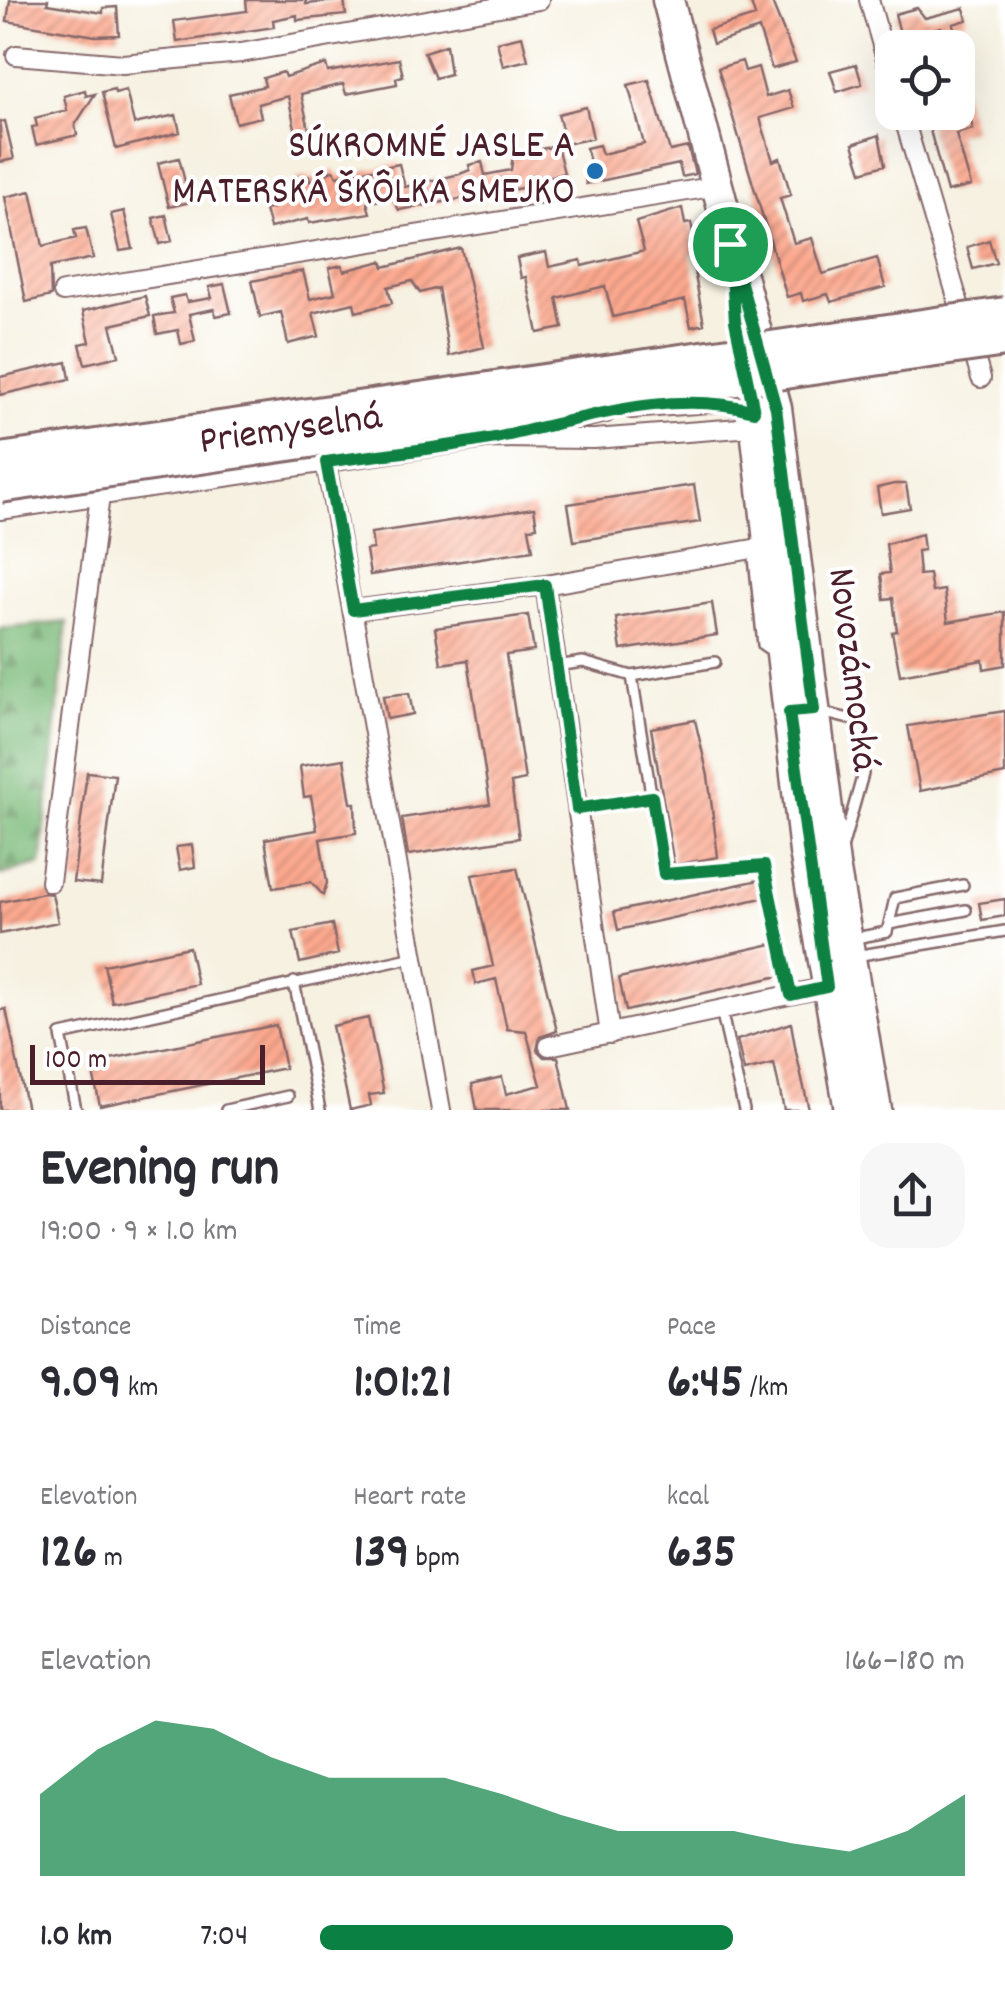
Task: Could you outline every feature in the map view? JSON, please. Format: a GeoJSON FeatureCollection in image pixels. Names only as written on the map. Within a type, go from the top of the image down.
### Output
{"type":"FeatureCollection","features":[{"type":"Feature","properties":{"kind":"highway"},"geometry":{"type":"LineString","coordinates":[[0,460],[1005,314]]}},
{"type":"Feature","properties":{"kind":"highway"},"geometry":{"type":"LineString","coordinates":[[0,486],[1005,340]]}},
{"type":"Feature","properties":{"kind":"main road","name":"Novozámocká"},"geometry":{"type":"LineString","coordinates":[[668,0],[718,186],[765,410],[802,711],[827,987],[850,1110]]}},
{"type":"Feature","properties":{"kind":"main road","name":"Novozámocká"},"geometry":{"type":"LineString","coordinates":[[765,410],[761,547],[783,658],[802,711],[834,866],[876,1110]]}},
{"type":"Feature","properties":{"kind":"street"},"geometry":{"type":"LineString","coordinates":[[16,55],[123,64],[241,53],[539,0]]}},
{"type":"Feature","properties":{"kind":"street"},"geometry":{"type":"LineString","coordinates":[[869,0],[878,30]]}},
{"type":"Feature","properties":{"kind":"street"},"geometry":{"type":"LineString","coordinates":[[907,130],[982,378]]}},
{"type":"Feature","properties":{"kind":"street"},"geometry":{"type":"LineString","coordinates":[[63,292],[718,186]]}},
{"type":"Feature","properties":{"kind":"street","name":"Priemyselná"},"geometry":{"type":"LineString","coordinates":[[0,510],[492,438],[615,410],[722,402],[765,410]]}},
{"type":"Feature","properties":{"kind":"street","name":"Priemyselná"},"geometry":{"type":"LineString","coordinates":[[492,438],[594,438],[740,428],[765,410]]}},
{"type":"Feature","properties":{"kind":"street"},"geometry":{"type":"LineString","coordinates":[[326,462],[441,1110]]}},
{"type":"Feature","properties":{"kind":"street"},"geometry":{"type":"LineString","coordinates":[[50,882],[100,496]]}},
{"type":"Feature","properties":{"kind":"street"},"geometry":{"type":"LineString","coordinates":[[353,610],[545,585],[761,547]]}},
{"type":"Feature","properties":{"kind":"street"},"geometry":{"type":"LineString","coordinates":[[545,585],[610,1034]]}},
{"type":"Feature","properties":{"kind":"street"},"geometry":{"type":"LineString","coordinates":[[549,1046],[827,987]]}},
{"type":"Feature","properties":{"kind":"lane"},"geometry":{"type":"LineString","coordinates":[[557,666],[583,662],[632,676],[715,662]]}},
{"type":"Feature","properties":{"kind":"lane"},"geometry":{"type":"LineString","coordinates":[[632,676],[664,874],[764,866],[791,995]]}},
{"type":"Feature","properties":{"kind":"lane"},"geometry":{"type":"LineString","coordinates":[[802,711],[857,721],[863,774],[852,822],[834,866]]}},
{"type":"Feature","properties":{"kind":"lane"},"geometry":{"type":"LineString","coordinates":[[577,809],[652,797]]}},
{"type":"Feature","properties":{"kind":"lane"},"geometry":{"type":"LineString","coordinates":[[846,948],[888,932],[895,898],[963,885]]}},
{"type":"Feature","properties":{"kind":"lane"},"geometry":{"type":"LineString","coordinates":[[889,924],[966,910]]}},
{"type":"Feature","properties":{"kind":"lane"},"geometry":{"type":"LineString","coordinates":[[846,948],[1005,930]]}},
{"type":"Feature","properties":{"kind":"lane"},"geometry":{"type":"LineString","coordinates":[[76,1110],[61,1035],[414,957]]}},
{"type":"Feature","properties":{"kind":"lane"},"geometry":{"type":"LineString","coordinates":[[294,982],[320,1110]]}},
{"type":"Feature","properties":{"kind":"lane"},"geometry":{"type":"LineString","coordinates":[[721,1010],[744,1110]]}},
{"type":"Feature","properties":{"kind":"lane"},"geometry":{"type":"LineString","coordinates":[[226,1110],[288,1096]]}},
{"type":"Feature","properties":{"kind":"green space"},"geometry":{"type":"Polygon","coordinates":[[[67,622],[41,864],[0,875],[0,629],[67,622]]]}},
{"type":"Feature","properties":{"kind":"building"},"geometry":{"type":"Polygon","coordinates":[[[10,0],[48,0],[47,4],[103,13],[103,8],[117,7],[119,35],[95,36],[7,21],[10,0]]]}},
{"type":"Feature","properties":{"kind":"building"},"geometry":{"type":"Polygon","coordinates":[[[246,0],[306,0],[306,4],[344,0],[346,15],[297,20],[297,15],[273,20],[274,27],[177,42],[174,21],[247,11],[246,0]]]}},
{"type":"Feature","properties":{"kind":"building"},"geometry":{"type":"Polygon","coordinates":[[[750,0],[771,0],[796,62],[772,69],[759,29],[713,44],[709,30],[755,16],[750,0]]]}},
{"type":"Feature","properties":{"kind":"building"},"geometry":{"type":"Polygon","coordinates":[[[917,8],[925,18],[964,8],[967,20],[953,24],[955,30],[899,30],[895,14],[917,8]]]}},
{"type":"Feature","properties":{"kind":"building"},"geometry":{"type":"Polygon","coordinates":[[[522,36],[528,60],[503,66],[497,42],[522,36]]]}},
{"type":"Feature","properties":{"kind":"building"},"geometry":{"type":"Polygon","coordinates":[[[446,45],[450,74],[435,78],[424,52],[446,45]]]}},
{"type":"Feature","properties":{"kind":"building"},"geometry":{"type":"Polygon","coordinates":[[[399,59],[403,76],[396,78],[397,84],[346,94],[343,84],[301,94],[310,134],[297,137],[288,96],[258,104],[261,117],[236,123],[229,94],[265,86],[263,78],[283,72],[285,77],[326,64],[328,72],[399,59]]]}},
{"type":"Feature","properties":{"kind":"building"},"geometry":{"type":"Polygon","coordinates":[[[742,61],[745,71],[758,67],[766,97],[788,90],[794,108],[760,118],[773,161],[780,158],[791,195],[780,198],[794,243],[812,238],[823,274],[877,258],[885,287],[831,302],[828,294],[803,301],[801,293],[787,297],[718,68],[742,61]]]}},
{"type":"Feature","properties":{"kind":"building"},"geometry":{"type":"Polygon","coordinates":[[[856,64],[862,84],[837,92],[830,71],[856,64]]]}},
{"type":"Feature","properties":{"kind":"building"},"geometry":{"type":"Polygon","coordinates":[[[649,80],[670,151],[688,147],[695,174],[682,177],[679,164],[586,184],[583,167],[591,165],[586,148],[599,145],[602,154],[644,144],[628,85],[649,80]]]}},
{"type":"Feature","properties":{"kind":"building"},"geometry":{"type":"Polygon","coordinates":[[[114,89],[115,93],[126,90],[134,124],[176,115],[180,132],[116,149],[102,92],[114,89]]]}},
{"type":"Feature","properties":{"kind":"building"},"geometry":{"type":"Polygon","coordinates":[[[85,90],[86,96],[95,94],[75,125],[77,135],[36,145],[32,127],[37,126],[35,118],[67,110],[64,96],[85,90]]]}},
{"type":"Feature","properties":{"kind":"building"},"geometry":{"type":"Polygon","coordinates":[[[586,107],[593,138],[566,144],[558,114],[586,107]]]}},
{"type":"Feature","properties":{"kind":"building"},"geometry":{"type":"Polygon","coordinates":[[[5,121],[14,159],[0,162],[0,122],[5,121]]]}},
{"type":"Feature","properties":{"kind":"building"},"geometry":{"type":"Polygon","coordinates":[[[930,130],[970,130],[956,134],[971,186],[947,192],[930,130]]]}},
{"type":"Feature","properties":{"kind":"building"},"geometry":{"type":"Polygon","coordinates":[[[879,135],[885,165],[862,172],[853,144],[879,135]]]}},
{"type":"Feature","properties":{"kind":"building"},"geometry":{"type":"Polygon","coordinates":[[[557,146],[564,173],[526,183],[527,187],[399,210],[392,197],[367,203],[370,213],[309,223],[308,219],[270,228],[265,210],[273,208],[277,196],[298,192],[295,180],[309,176],[310,181],[334,170],[337,176],[399,164],[405,187],[460,174],[470,170],[469,165],[482,162],[485,175],[511,170],[513,154],[557,146]]]}},
{"type":"Feature","properties":{"kind":"building"},"geometry":{"type":"Polygon","coordinates":[[[179,158],[190,202],[169,207],[158,163],[179,158]]]}},
{"type":"Feature","properties":{"kind":"building"},"geometry":{"type":"Polygon","coordinates":[[[31,191],[43,246],[76,238],[74,230],[86,228],[93,258],[50,267],[51,296],[26,302],[5,197],[31,191]]]}},
{"type":"Feature","properties":{"kind":"building"},"geometry":{"type":"Polygon","coordinates":[[[682,208],[685,224],[691,223],[697,253],[691,254],[704,324],[691,327],[685,300],[613,317],[605,286],[557,298],[563,328],[538,333],[526,277],[521,278],[517,258],[546,252],[549,267],[581,260],[582,266],[644,251],[636,222],[682,208]]]}},
{"type":"Feature","properties":{"kind":"building"},"geometry":{"type":"Polygon","coordinates":[[[124,211],[133,249],[120,251],[111,214],[124,211]]]}},
{"type":"Feature","properties":{"kind":"building"},"geometry":{"type":"Polygon","coordinates":[[[166,215],[172,241],[160,244],[153,218],[166,215]]]}},
{"type":"Feature","properties":{"kind":"building"},"geometry":{"type":"Polygon","coordinates":[[[989,240],[996,263],[973,269],[967,247],[989,240]]]}},
{"type":"Feature","properties":{"kind":"building"},"geometry":{"type":"Polygon","coordinates":[[[461,248],[484,347],[449,356],[438,288],[420,293],[412,281],[388,287],[392,303],[356,312],[354,303],[313,313],[319,336],[288,344],[281,312],[260,317],[252,281],[303,271],[310,299],[335,293],[329,268],[342,265],[344,271],[382,261],[384,267],[461,248]]]}},
{"type":"Feature","properties":{"kind":"building"},"geometry":{"type":"Polygon","coordinates":[[[224,284],[231,313],[216,316],[214,309],[189,314],[195,341],[181,344],[178,330],[157,334],[154,316],[174,313],[170,298],[185,295],[187,302],[212,298],[209,287],[224,284]]]}},
{"type":"Feature","properties":{"kind":"building"},"geometry":{"type":"Polygon","coordinates":[[[145,296],[150,316],[111,325],[119,356],[85,364],[80,344],[90,342],[83,311],[145,296]]]}},
{"type":"Feature","properties":{"kind":"building"},"geometry":{"type":"Polygon","coordinates":[[[67,362],[70,379],[0,395],[0,377],[67,362]]]}},
{"type":"Feature","properties":{"kind":"building"},"geometry":{"type":"Polygon","coordinates":[[[906,484],[910,508],[881,513],[877,488],[906,484]]]}},
{"type":"Feature","properties":{"kind":"building"},"geometry":{"type":"Polygon","coordinates":[[[694,485],[700,522],[574,541],[568,504],[694,485]]]}},
{"type":"Feature","properties":{"kind":"building"},"geometry":{"type":"Polygon","coordinates":[[[534,508],[537,527],[529,528],[533,550],[370,575],[366,550],[373,549],[371,533],[534,508]]]}},
{"type":"Feature","properties":{"kind":"building"},"geometry":{"type":"Polygon","coordinates":[[[922,534],[924,550],[917,551],[919,575],[929,574],[932,592],[944,590],[948,622],[1005,612],[1005,665],[984,669],[983,660],[900,675],[892,632],[897,631],[893,598],[884,599],[881,574],[890,573],[886,544],[922,534]]]}},
{"type":"Feature","properties":{"kind":"building"},"geometry":{"type":"Polygon","coordinates":[[[712,603],[717,635],[621,650],[616,618],[712,603]]]}},
{"type":"Feature","properties":{"kind":"building"},"geometry":{"type":"Polygon","coordinates":[[[528,615],[534,651],[506,655],[525,780],[511,783],[519,838],[408,855],[402,818],[490,804],[468,660],[441,664],[435,628],[528,615]]]}},
{"type":"Feature","properties":{"kind":"building"},"geometry":{"type":"Polygon","coordinates":[[[409,693],[413,714],[387,719],[383,696],[409,693]]]}},
{"type":"Feature","properties":{"kind":"building"},"geometry":{"type":"Polygon","coordinates":[[[1005,711],[1005,774],[920,791],[908,726],[1005,711]]]}},
{"type":"Feature","properties":{"kind":"building"},"geometry":{"type":"Polygon","coordinates":[[[695,720],[708,776],[718,857],[674,865],[651,728],[695,720]]]}},
{"type":"Feature","properties":{"kind":"building"},"geometry":{"type":"Polygon","coordinates":[[[344,759],[351,803],[355,803],[356,833],[320,839],[327,883],[323,895],[311,882],[273,888],[265,839],[317,830],[311,796],[304,797],[300,766],[344,759]]]}},
{"type":"Feature","properties":{"kind":"building"},"geometry":{"type":"Polygon","coordinates":[[[87,772],[115,775],[101,885],[73,882],[87,772]]]}},
{"type":"Feature","properties":{"kind":"building"},"geometry":{"type":"Polygon","coordinates":[[[192,845],[195,867],[180,870],[176,847],[192,845]]]}},
{"type":"Feature","properties":{"kind":"building"},"geometry":{"type":"Polygon","coordinates":[[[517,868],[557,1031],[540,1037],[537,1050],[544,1057],[558,1057],[570,1110],[477,1110],[472,1084],[502,1077],[506,1094],[541,1085],[526,1031],[507,1029],[496,979],[476,984],[473,971],[493,966],[472,875],[517,868]]]}},
{"type":"Feature","properties":{"kind":"building"},"geometry":{"type":"Polygon","coordinates":[[[759,880],[762,898],[618,930],[614,912],[759,880]]]}},
{"type":"Feature","properties":{"kind":"building"},"geometry":{"type":"Polygon","coordinates":[[[52,894],[58,922],[0,934],[0,902],[52,894]]]}},
{"type":"Feature","properties":{"kind":"building"},"geometry":{"type":"Polygon","coordinates":[[[1005,899],[1005,916],[982,920],[979,903],[1005,899]]]}},
{"type":"Feature","properties":{"kind":"building"},"geometry":{"type":"Polygon","coordinates":[[[332,924],[338,954],[300,963],[293,932],[332,924]]]}},
{"type":"Feature","properties":{"kind":"building"},"geometry":{"type":"Polygon","coordinates":[[[772,944],[779,976],[626,1011],[619,978],[772,944]]]}},
{"type":"Feature","properties":{"kind":"building"},"geometry":{"type":"Polygon","coordinates":[[[189,947],[197,984],[112,1002],[104,965],[189,947]]]}},
{"type":"Feature","properties":{"kind":"building"},"geometry":{"type":"Polygon","coordinates":[[[6,1009],[27,1110],[0,1110],[0,1010],[6,1009]]]}},
{"type":"Feature","properties":{"kind":"building"},"geometry":{"type":"Polygon","coordinates":[[[368,1018],[384,1093],[369,1095],[371,1105],[350,1110],[332,1026],[368,1018]]]}},
{"type":"Feature","properties":{"kind":"building"},"geometry":{"type":"Polygon","coordinates":[[[791,1023],[809,1110],[784,1110],[774,1064],[744,1071],[737,1040],[791,1023]]]}},
{"type":"Feature","properties":{"kind":"building"},"geometry":{"type":"Polygon","coordinates":[[[276,1025],[285,1068],[100,1106],[91,1063],[276,1025]]]}},
{"type":"Feature","properties":{"kind":"place","name":"SÚKROMNÉ JASLE A MATERSKÁ ŠKÔLKA SMEJKO"},"geometry":{"type":"Point","coordinates":[595,171]}},
{"type":"Feature","properties":{"kind":"route"},"geometry":{"type":"LineString","coordinates":[[730,244],[776,408],[788,476],[814,710],[789,712],[805,852],[827,987],[791,995],[764,866],[664,874],[652,797],[577,809],[545,585],[353,610],[326,462],[492,438],[615,410],[722,402],[754,411],[735,321],[730,244]]}}]}
